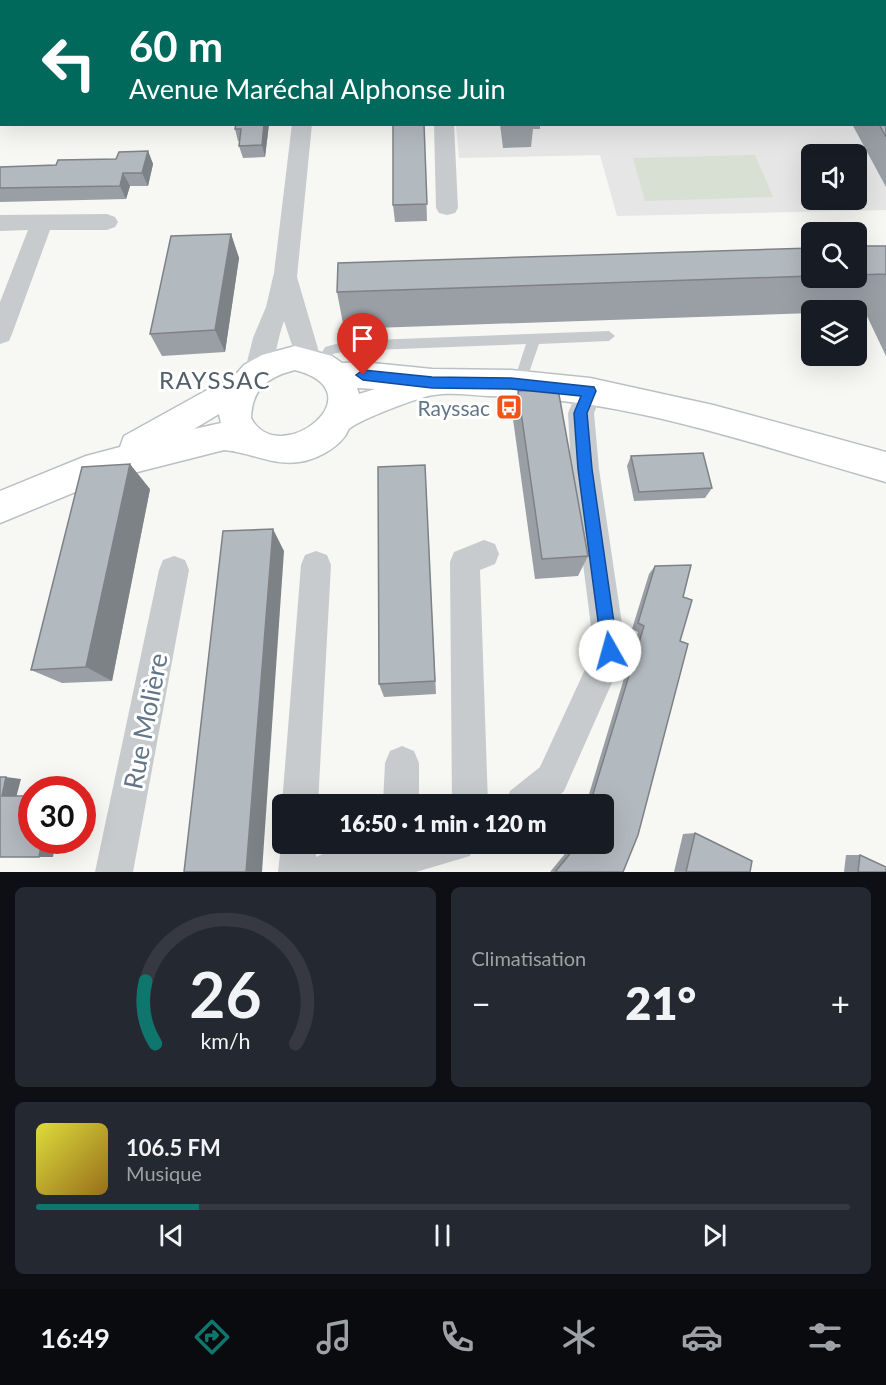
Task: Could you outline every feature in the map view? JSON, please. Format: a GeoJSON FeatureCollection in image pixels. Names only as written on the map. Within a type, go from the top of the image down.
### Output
{"type":"FeatureCollection","features":[{"type":"Feature","properties":{"kind":"street"},"geometry":{"type":"LineString","coordinates":[[302,126],[286,273],[278,307],[248,380],[235,403],[235,416],[240,428],[249,438],[263,446],[280,449],[298,448],[323,436],[340,418],[367,405],[432,382]]}},
{"type":"Feature","properties":{"kind":"street"},"geometry":{"type":"LineString","coordinates":[[444,126],[447,208]]}},
{"type":"Feature","properties":{"kind":"street"},"geometry":{"type":"LineString","coordinates":[[0,334],[42,222]]}},
{"type":"Feature","properties":{"kind":"street"},"geometry":{"type":"LineString","coordinates":[[0,223],[107,222]]}},
{"type":"Feature","properties":{"kind":"street"},"geometry":{"type":"LineString","coordinates":[[286,273],[292,307],[322,366],[343,389],[345,403],[340,418]]}},
{"type":"Feature","properties":{"kind":"street"},"geometry":{"type":"LineString","coordinates":[[0,507],[98,467],[282,360],[363,375],[432,382],[519,384],[590,391],[702,416],[886,467]]}},
{"type":"Feature","properties":{"kind":"street"},"geometry":{"type":"LineString","coordinates":[[535,794],[552,779],[610,651],[585,469],[581,413],[590,391]]}},
{"type":"Feature","properties":{"kind":"street"},"geometry":{"type":"LineString","coordinates":[[98,467],[224,436],[249,438]]}},
{"type":"Feature","properties":{"kind":"street"},"geometry":{"type":"LineString","coordinates":[[470,794],[465,562],[484,554]]}},
{"type":"Feature","properties":{"kind":"street"},"geometry":{"type":"LineString","coordinates":[[301,794],[316,565]]}},
{"type":"Feature","properties":{"kind":"street","name":"Rue Molière"},"geometry":{"type":"LineString","coordinates":[[114,872],[174,570]]}},
{"type":"Feature","properties":{"kind":"street"},"geometry":{"type":"LineString","coordinates":[[401,794],[402,763]]}},
{"type":"Feature","properties":{"kind":"street"},"geometry":{"type":"LineString","coordinates":[[297,872],[298,854]]}},
{"type":"Feature","properties":{"kind":"street"},"geometry":{"type":"LineString","coordinates":[[326,872],[387,854]]}},
{"type":"Feature","properties":{"kind":"lane"},"geometry":{"type":"LineString","coordinates":[[322,366],[329,350],[347,346],[609,336]]}},
{"type":"Feature","properties":{"kind":"lane"},"geometry":{"type":"LineString","coordinates":[[519,384],[534,339]]}},
{"type":"Feature","properties":{"kind":"shaded area"},"geometry":{"type":"Polygon","coordinates":[[[456,126],[886,126],[886,210],[617,216],[600,155],[459,158],[456,126]]]}},
{"type":"Feature","properties":{"kind":"shaded area"},"geometry":{"type":"Polygon","coordinates":[[[755,155],[773,197],[645,201],[633,158],[755,155]]]}},
{"type":"Feature","properties":{"kind":"building"},"geometry":{"type":"Polygon","coordinates":[[[236,126],[264,126],[262,145],[239,146],[241,129],[235,129],[236,126]]]}},
{"type":"Feature","properties":{"kind":"building"},"geometry":{"type":"Polygon","coordinates":[[[393,126],[424,126],[427,204],[393,205],[393,126]]]}},
{"type":"Feature","properties":{"kind":"building"},"geometry":{"type":"Polygon","coordinates":[[[880,126],[886,126],[886,137],[880,126]]]}},
{"type":"Feature","properties":{"kind":"building"},"geometry":{"type":"Polygon","coordinates":[[[148,151],[142,173],[123,173],[120,186],[0,188],[0,167],[56,165],[58,160],[116,159],[119,152],[148,151]]]}},
{"type":"Feature","properties":{"kind":"building"},"geometry":{"type":"Polygon","coordinates":[[[231,234],[215,330],[150,334],[171,236],[231,234]]]}},
{"type":"Feature","properties":{"kind":"building"},"geometry":{"type":"Polygon","coordinates":[[[867,246],[886,246],[886,274],[867,275],[867,246]]]}},
{"type":"Feature","properties":{"kind":"building"},"geometry":{"type":"Polygon","coordinates":[[[801,248],[801,276],[337,292],[338,263],[801,248]]]}},
{"type":"Feature","properties":{"kind":"building"},"geometry":{"type":"Polygon","coordinates":[[[558,389],[588,556],[542,559],[518,391],[558,389]]]}},
{"type":"Feature","properties":{"kind":"building"},"geometry":{"type":"Polygon","coordinates":[[[703,453],[712,488],[639,492],[631,456],[703,453]]]}},
{"type":"Feature","properties":{"kind":"building"},"geometry":{"type":"Polygon","coordinates":[[[130,464],[86,667],[31,670],[82,467],[130,464]]]}},
{"type":"Feature","properties":{"kind":"building"},"geometry":{"type":"Polygon","coordinates":[[[425,465],[435,681],[379,684],[378,467],[425,465]]]}},
{"type":"Feature","properties":{"kind":"building"},"geometry":{"type":"Polygon","coordinates":[[[273,529],[246,872],[184,872],[223,531],[273,529]]]}},
{"type":"Feature","properties":{"kind":"building"},"geometry":{"type":"Polygon","coordinates":[[[691,565],[683,597],[692,600],[680,641],[688,644],[638,835],[623,872],[555,872],[569,854],[614,854],[614,794],[593,794],[644,626],[638,623],[655,566],[691,565]]]}},
{"type":"Feature","properties":{"kind":"building"},"geometry":{"type":"Polygon","coordinates":[[[0,777],[6,777],[2,796],[18,796],[18,854],[40,854],[39,857],[0,857],[0,777]]]}},
{"type":"Feature","properties":{"kind":"building"},"geometry":{"type":"Polygon","coordinates":[[[695,833],[752,861],[750,872],[686,872],[695,833]]]}},
{"type":"Feature","properties":{"kind":"building"},"geometry":{"type":"Polygon","coordinates":[[[860,855],[886,867],[886,872],[858,872],[860,855]]]}},
{"type":"Feature","properties":{"kind":"place","name":"Rayssac"},"geometry":{"type":"Point","coordinates":[509,407]}},
{"type":"Feature","properties":{"kind":"district","name":"RAYSSAC"},"geometry":{"type":"Point","coordinates":[215,379]}},
{"type":"Feature","properties":{"kind":"route"},"geometry":{"type":"LineString","coordinates":[[363,375],[432,382],[511,383],[590,391],[581,413],[585,469],[610,651]]}}]}
